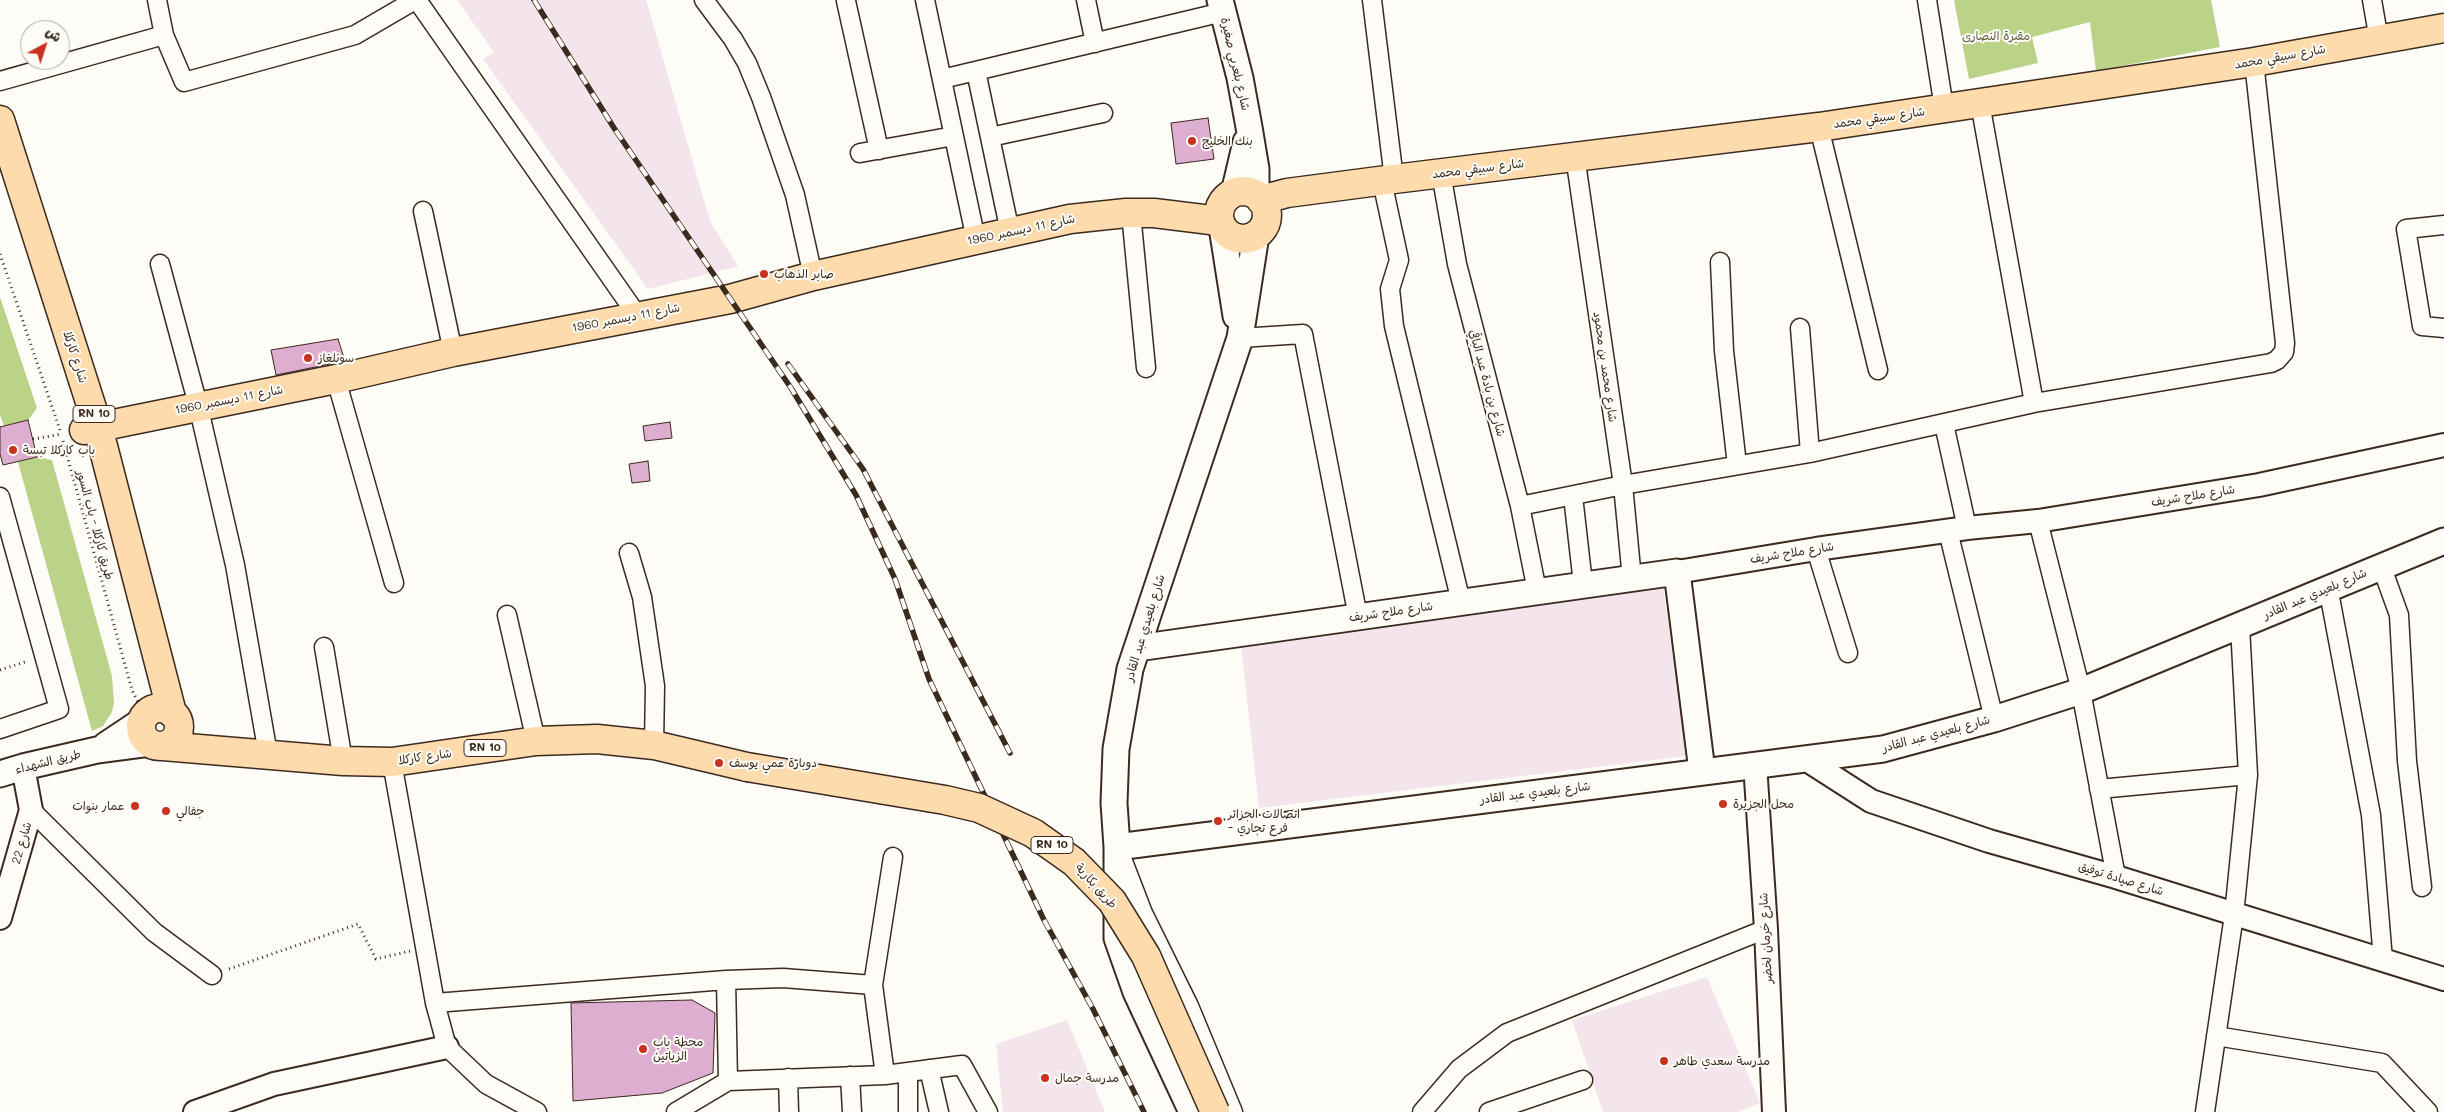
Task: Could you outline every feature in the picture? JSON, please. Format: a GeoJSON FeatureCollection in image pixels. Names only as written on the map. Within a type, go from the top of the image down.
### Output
{"type":"FeatureCollection","features":[{"type":"Feature","properties":{"kind":"main road","name":"شارع بلعربي صغيرة"},"geometry":{"type":"LineString","coordinates":[[1222,6],[1240,78],[1256,169],[1236,205]]}},
{"type":"Feature","properties":{"kind":"main road","name":"شارع سبيقي محمد"},"geometry":{"type":"LineString","coordinates":[[1236,205],[1312,190],[1819,127],[2254,62],[2444,28]]}},
{"type":"Feature","properties":{"kind":"main road","name":"شارع كاركلا"},"geometry":{"type":"LineString","coordinates":[[0,120],[81,431]]}},
{"type":"Feature","properties":{"kind":"main road","name":"شارع كاركلا"},"geometry":{"type":"LineString","coordinates":[[0,169],[81,431],[150,671],[157,724],[200,741],[220,752],[268,754],[343,762],[392,762],[536,741],[597,739],[654,746],[747,767]]}},
{"type":"Feature","properties":{"kind":"main road"},"geometry":{"type":"LineString","coordinates":[[1259,232],[1267,213],[1236,205],[1226,233],[1241,239],[1259,232],[1312,190]]}},
{"type":"Feature","properties":{"kind":"main road","name":"شارع 11 ديسمبر 1960"},"geometry":{"type":"LineString","coordinates":[[81,431],[198,405],[336,379],[453,352],[637,315],[730,299],[813,276],[1070,219],[1236,205]]}},
{"type":"Feature","properties":{"kind":"main road","name":"شارع بلعيدي عبد القادر"},"geometry":{"type":"LineString","coordinates":[[1236,205],[1240,338]]}},
{"type":"Feature","properties":{"kind":"main road","name":"شارع بلعيدي عبد القادر"},"geometry":{"type":"LineString","coordinates":[[1259,232],[1240,338],[1130,668],[1116,748],[1114,803],[1117,847],[1883,749],[1994,719],[2081,691],[2444,540]]}},
{"type":"Feature","properties":{"kind":"main road"},"geometry":{"type":"LineString","coordinates":[[1677,572],[1702,771]]}},
{"type":"Feature","properties":{"kind":"main road","name":"شارع ملاح شريف"},"geometry":{"type":"LineString","coordinates":[[1137,648],[1677,572]]}},
{"type":"Feature","properties":{"kind":"main road","name":"طريق الشهداء"},"geometry":{"type":"LineString","coordinates":[[12,771],[97,750],[157,724]]}},
{"type":"Feature","properties":{"kind":"main road","name":"طريق بكارية"},"geometry":{"type":"LineString","coordinates":[[747,767],[945,800],[979,808],[1033,833],[1074,862],[1112,901],[1146,956],[1215,1112]]}},
{"type":"Feature","properties":{"kind":"main road"},"geometry":{"type":"LineString","coordinates":[[1117,847],[1117,938],[1136,992],[1192,1112]]}},
{"type":"Feature","properties":{"kind":"street"},"geometry":{"type":"LineString","coordinates":[[158,0],[164,35],[184,82],[355,34],[416,0],[637,315]]}},
{"type":"Feature","properties":{"kind":"street"},"geometry":{"type":"LineString","coordinates":[[925,0],[976,240]]}},
{"type":"Feature","properties":{"kind":"street"},"geometry":{"type":"LineString","coordinates":[[1086,0],[1095,43]]}},
{"type":"Feature","properties":{"kind":"street"},"geometry":{"type":"LineString","coordinates":[[1372,0],[1388,180],[1399,260],[1390,289],[1394,326],[1461,602]]}},
{"type":"Feature","properties":{"kind":"street"},"geometry":{"type":"LineString","coordinates":[[1927,0],[1944,108]]}},
{"type":"Feature","properties":{"kind":"street"},"geometry":{"type":"LineString","coordinates":[[2372,0],[2379,40]]}},
{"type":"Feature","properties":{"kind":"street"},"geometry":{"type":"LineString","coordinates":[[709,1],[747,63],[761,97],[795,195],[813,276]]}},
{"type":"Feature","properties":{"kind":"street"},"geometry":{"type":"LineString","coordinates":[[846,1],[879,150]]}},
{"type":"Feature","properties":{"kind":"street"},"geometry":{"type":"LineString","coordinates":[[942,79],[1095,43],[1222,6]]}},
{"type":"Feature","properties":{"kind":"street"},"geometry":{"type":"LineString","coordinates":[[0,81],[164,35]]}},
{"type":"Feature","properties":{"kind":"street"},"geometry":{"type":"LineString","coordinates":[[1520,506],[1622,485],[1810,453],[2034,403],[2270,363],[2277,360],[2284,352],[2285,343],[2254,62]]}},
{"type":"Feature","properties":{"kind":"street"},"geometry":{"type":"LineString","coordinates":[[976,71],[1010,232]]}},
{"type":"Feature","properties":{"kind":"street"},"geometry":{"type":"LineString","coordinates":[[1980,103],[2034,403]]}},
{"type":"Feature","properties":{"kind":"street"},"geometry":{"type":"LineString","coordinates":[[990,137],[1103,113]]}},
{"type":"Feature","properties":{"kind":"street"},"geometry":{"type":"LineString","coordinates":[[1819,127],[1878,370]]}},
{"type":"Feature","properties":{"kind":"street"},"geometry":{"type":"LineString","coordinates":[[860,153],[954,136]]}},
{"type":"Feature","properties":{"kind":"street","name":"شارع محمد بن محمود"},"geometry":{"type":"LineString","coordinates":[[1575,156],[1622,485],[1632,579]]}},
{"type":"Feature","properties":{"kind":"street","name":"شارع بن بادة عبد الباقي"},"geometry":{"type":"LineString","coordinates":[[1441,173],[1456,264],[1520,506],[1537,591]]}},
{"type":"Feature","properties":{"kind":"street"},"geometry":{"type":"LineString","coordinates":[[423,211],[453,352]]}},
{"type":"Feature","properties":{"kind":"street"},"geometry":{"type":"LineString","coordinates":[[1142,213],[1146,368]]}},
{"type":"Feature","properties":{"kind":"street"},"geometry":{"type":"LineString","coordinates":[[2444,225],[2406,230],[2422,326],[2444,328]]}},
{"type":"Feature","properties":{"kind":"street"},"geometry":{"type":"LineString","coordinates":[[1720,262],[1724,351],[1737,465]]}},
{"type":"Feature","properties":{"kind":"street"},"geometry":{"type":"LineString","coordinates":[[160,264],[198,405],[235,565],[268,754]]}},
{"type":"Feature","properties":{"kind":"street"},"geometry":{"type":"LineString","coordinates":[[1800,328],[1810,453]]}},
{"type":"Feature","properties":{"kind":"street"},"geometry":{"type":"LineString","coordinates":[[1240,338],[1303,334],[1358,616]]}},
{"type":"Feature","properties":{"kind":"street"},"geometry":{"type":"LineString","coordinates":[[336,379],[394,583]]}},
{"type":"Feature","properties":{"kind":"street"},"geometry":{"type":"LineString","coordinates":[[1944,424],[1958,530],[1994,719]]}},
{"type":"Feature","properties":{"kind":"street","name":"شارع ملاح شريف"},"geometry":{"type":"LineString","coordinates":[[1677,572],[1816,549],[2038,521],[2259,485],[2444,444]]}},
{"type":"Feature","properties":{"kind":"street"},"geometry":{"type":"LineString","coordinates":[[1573,496],[1583,584]]}},
{"type":"Feature","properties":{"kind":"street"},"geometry":{"type":"LineString","coordinates":[[0,497],[59,709],[0,729]]}},
{"type":"Feature","properties":{"kind":"street"},"geometry":{"type":"LineString","coordinates":[[2038,521],[2081,691],[2116,877]]}},
{"type":"Feature","properties":{"kind":"street"},"geometry":{"type":"LineString","coordinates":[[1816,549],[1848,653]]}},
{"type":"Feature","properties":{"kind":"street"},"geometry":{"type":"LineString","coordinates":[[629,554],[642,597],[655,686],[654,746]]}},
{"type":"Feature","properties":{"kind":"street"},"geometry":{"type":"LineString","coordinates":[[2381,565],[2398,615],[2407,761],[2422,888]]}},
{"type":"Feature","properties":{"kind":"street"},"geometry":{"type":"LineString","coordinates":[[2328,587],[2371,815],[2384,960]]}},
{"type":"Feature","properties":{"kind":"street"},"geometry":{"type":"LineString","coordinates":[[507,615],[536,741]]}},
{"type":"Feature","properties":{"kind":"street"},"geometry":{"type":"LineString","coordinates":[[2205,1112],[2234,915],[2248,775],[2240,626]]}},
{"type":"Feature","properties":{"kind":"street"},"geometry":{"type":"LineString","coordinates":[[324,647],[343,762]]}},
{"type":"Feature","properties":{"kind":"street","name":"شارع صيادة توفيق"},"geometry":{"type":"LineString","coordinates":[[1807,760],[1871,801],[1989,841],[2116,877],[2444,979]]}},
{"type":"Feature","properties":{"kind":"street"},"geometry":{"type":"LineString","coordinates":[[392,762],[435,1003],[447,1047],[486,1084],[537,1112]]}},
{"type":"Feature","properties":{"kind":"street","name":"شارع خرمان لخضر"},"geometry":{"type":"LineString","coordinates":[[1755,764],[1766,928],[1774,1112]]}},
{"type":"Feature","properties":{"kind":"street","name":"شارع 22"},"geometry":{"type":"LineString","coordinates":[[0,918],[32,810],[12,771]]}},
{"type":"Feature","properties":{"kind":"street"},"geometry":{"type":"LineString","coordinates":[[2099,789],[2248,775]]}},
{"type":"Feature","properties":{"kind":"street"},"geometry":{"type":"LineString","coordinates":[[32,810],[154,932],[212,975]]}},
{"type":"Feature","properties":{"kind":"street"},"geometry":{"type":"LineString","coordinates":[[1117,847],[1144,913],[1189,1006],[1233,1112]]}},
{"type":"Feature","properties":{"kind":"street"},"geometry":{"type":"LineString","coordinates":[[885,1075],[873,985],[893,857]]}},
{"type":"Feature","properties":{"kind":"street"},"geometry":{"type":"LineString","coordinates":[[1422,1112],[1459,1070],[1507,1033],[1766,928]]}},
{"type":"Feature","properties":{"kind":"street"},"geometry":{"type":"LineString","coordinates":[[435,1003],[726,980],[783,978],[873,985]]}},
{"type":"Feature","properties":{"kind":"street"},"geometry":{"type":"LineString","coordinates":[[726,980],[728,1080]]}},
{"type":"Feature","properties":{"kind":"street"},"geometry":{"type":"LineString","coordinates":[[2216,1036],[2382,1063],[2428,1112]]}},
{"type":"Feature","properties":{"kind":"street"},"geometry":{"type":"LineString","coordinates":[[195,1112],[274,1084],[447,1047]]}},
{"type":"Feature","properties":{"kind":"street"},"geometry":{"type":"LineString","coordinates":[[676,1112],[728,1080],[885,1075],[962,1065],[988,1112]]}},
{"type":"Feature","properties":{"kind":"street"},"geometry":{"type":"LineString","coordinates":[[929,1069],[939,1112]]}},
{"type":"Feature","properties":{"kind":"street"},"geometry":{"type":"LineString","coordinates":[[908,1072],[908,1112]]}},
{"type":"Feature","properties":{"kind":"street"},"geometry":{"type":"LineString","coordinates":[[850,1076],[852,1112]]}},
{"type":"Feature","properties":{"kind":"street"},"geometry":{"type":"LineString","coordinates":[[788,1078],[789,1112]]}},
{"type":"Feature","properties":{"kind":"street"},"geometry":{"type":"LineString","coordinates":[[1489,1112],[1583,1080]]}},
{"type":"Feature","properties":{"kind":"path","name":"طريق كاركلا - باب السور"},"geometry":{"type":"LineString","coordinates":[[0,254],[81,431],[132,690],[157,724]]}},
{"type":"Feature","properties":{"kind":"path"},"geometry":{"type":"LineString","coordinates":[[33,439],[81,431]]}},
{"type":"Feature","properties":{"kind":"path"},"geometry":{"type":"LineString","coordinates":[[0,670],[45,655]]}},
{"type":"Feature","properties":{"kind":"path"},"geometry":{"type":"LineString","coordinates":[[212,975],[358,924],[376,959],[425,948]]}},
{"type":"Feature","properties":{"kind":"shaded area"},"geometry":{"type":"Polygon","coordinates":[[[457,0],[646,0],[710,221],[738,266],[648,289],[483,59],[494,52],[457,0]]]}},
{"type":"Feature","properties":{"kind":"shaded area"},"geometry":{"type":"Polygon","coordinates":[[[1663,586],[1687,756],[1259,808],[1241,646],[1663,586]]]}},
{"type":"Feature","properties":{"kind":"shaded area","name":"مدرسة سعدي طاهر"},"geometry":{"type":"Polygon","coordinates":[[[1707,977],[1760,1103],[1738,1112],[1603,1112],[1572,1020],[1707,977]]]}},
{"type":"Feature","properties":{"kind":"shaded area","name":"مدرسة جمال"},"geometry":{"type":"Polygon","coordinates":[[[1067,1020],[1105,1112],[1003,1112],[996,1044],[1067,1020]]]}},
{"type":"Feature","properties":{"kind":"green space","name":"مقبرة النصارى"},"geometry":{"type":"Polygon","coordinates":[[[1954,0],[2211,0],[2220,47],[2096,71],[2090,22],[2032,37],[2038,63],[1969,79],[1954,0]]]}},
{"type":"Feature","properties":{"kind":"green space"},"geometry":{"type":"Polygon","coordinates":[[[0,297],[37,408],[28,420],[4,426],[0,415],[0,297]]]}},
{"type":"Feature","properties":{"kind":"green space"},"geometry":{"type":"Polygon","coordinates":[[[37,457],[52,460],[112,676],[114,703],[112,712],[103,726],[92,731],[18,462],[37,457]]]}},
{"type":"Feature","properties":{"kind":"building","name":"بنك الخليج"},"geometry":{"type":"Polygon","coordinates":[[[1208,118],[1214,159],[1176,164],[1171,123],[1208,118]]]}},
{"type":"Feature","properties":{"kind":"building","name":"سونلغاز"},"geometry":{"type":"Polygon","coordinates":[[[338,339],[345,361],[276,375],[271,350],[338,339]]]}},
{"type":"Feature","properties":{"kind":"building"},"geometry":{"type":"Polygon","coordinates":[[[28,420],[37,457],[3,465],[0,454],[0,427],[28,420]]]}},
{"type":"Feature","properties":{"kind":"building"},"geometry":{"type":"Polygon","coordinates":[[[670,422],[672,438],[645,441],[643,426],[670,422]]]}},
{"type":"Feature","properties":{"kind":"building"},"geometry":{"type":"Polygon","coordinates":[[[648,461],[650,481],[632,483],[629,464],[648,461]]]}},
{"type":"Feature","properties":{"kind":"building","name":"محطة باب الزياتين"},"geometry":{"type":"Polygon","coordinates":[[[692,1000],[715,1013],[713,1073],[662,1093],[573,1101],[571,1003],[692,1000]]]}},
{"type":"Feature","properties":{"kind":"railway"},"geometry":{"type":"LineString","coordinates":[[534,0],[614,128],[791,388],[856,495],[895,579],[929,679],[1044,920],[1093,1009],[1144,1112]]}},
{"type":"Feature","properties":{"kind":"railway"},"geometry":{"type":"LineString","coordinates":[[788,364],[863,469],[1010,753]]}},
{"type":"Feature","properties":{"kind":"place","name":"بنك الخليج"},"geometry":{"type":"Point","coordinates":[1192,141]}},
{"type":"Feature","properties":{"kind":"place","name":"صابر الذهاب"},"geometry":{"type":"Point","coordinates":[764,274]}},
{"type":"Feature","properties":{"kind":"place","name":"سونلغاز"},"geometry":{"type":"Point","coordinates":[308,358]}},
{"type":"Feature","properties":{"kind":"place","name":"باب كاركلا تبسة"},"geometry":{"type":"Point","coordinates":[13,450]}},
{"type":"Feature","properties":{"kind":"place","name":"دوبارة عمي يوسف"},"geometry":{"type":"Point","coordinates":[719,763]}},
{"type":"Feature","properties":{"kind":"place","name":"محل الجزيرة"},"geometry":{"type":"Point","coordinates":[1723,804]}},
{"type":"Feature","properties":{"kind":"place","name":"عمار بنوات"},"geometry":{"type":"Point","coordinates":[135,806]}},
{"type":"Feature","properties":{"kind":"place","name":"جفالي"},"geometry":{"type":"Point","coordinates":[166,811]}},
{"type":"Feature","properties":{"kind":"place","name":"اتصالات الجزائر - فرع تجاري"},"geometry":{"type":"Point","coordinates":[1218,821]}},
{"type":"Feature","properties":{"kind":"place","name":"محطة باب الزياتين"},"geometry":{"type":"Point","coordinates":[643,1049]}},
{"type":"Feature","properties":{"kind":"place","name":"مدرسة سعدي طاهر"},"geometry":{"type":"Point","coordinates":[1664,1061]}},
{"type":"Feature","properties":{"kind":"place","name":"مدرسة جمال"},"geometry":{"type":"Point","coordinates":[1045,1078]}}]}
